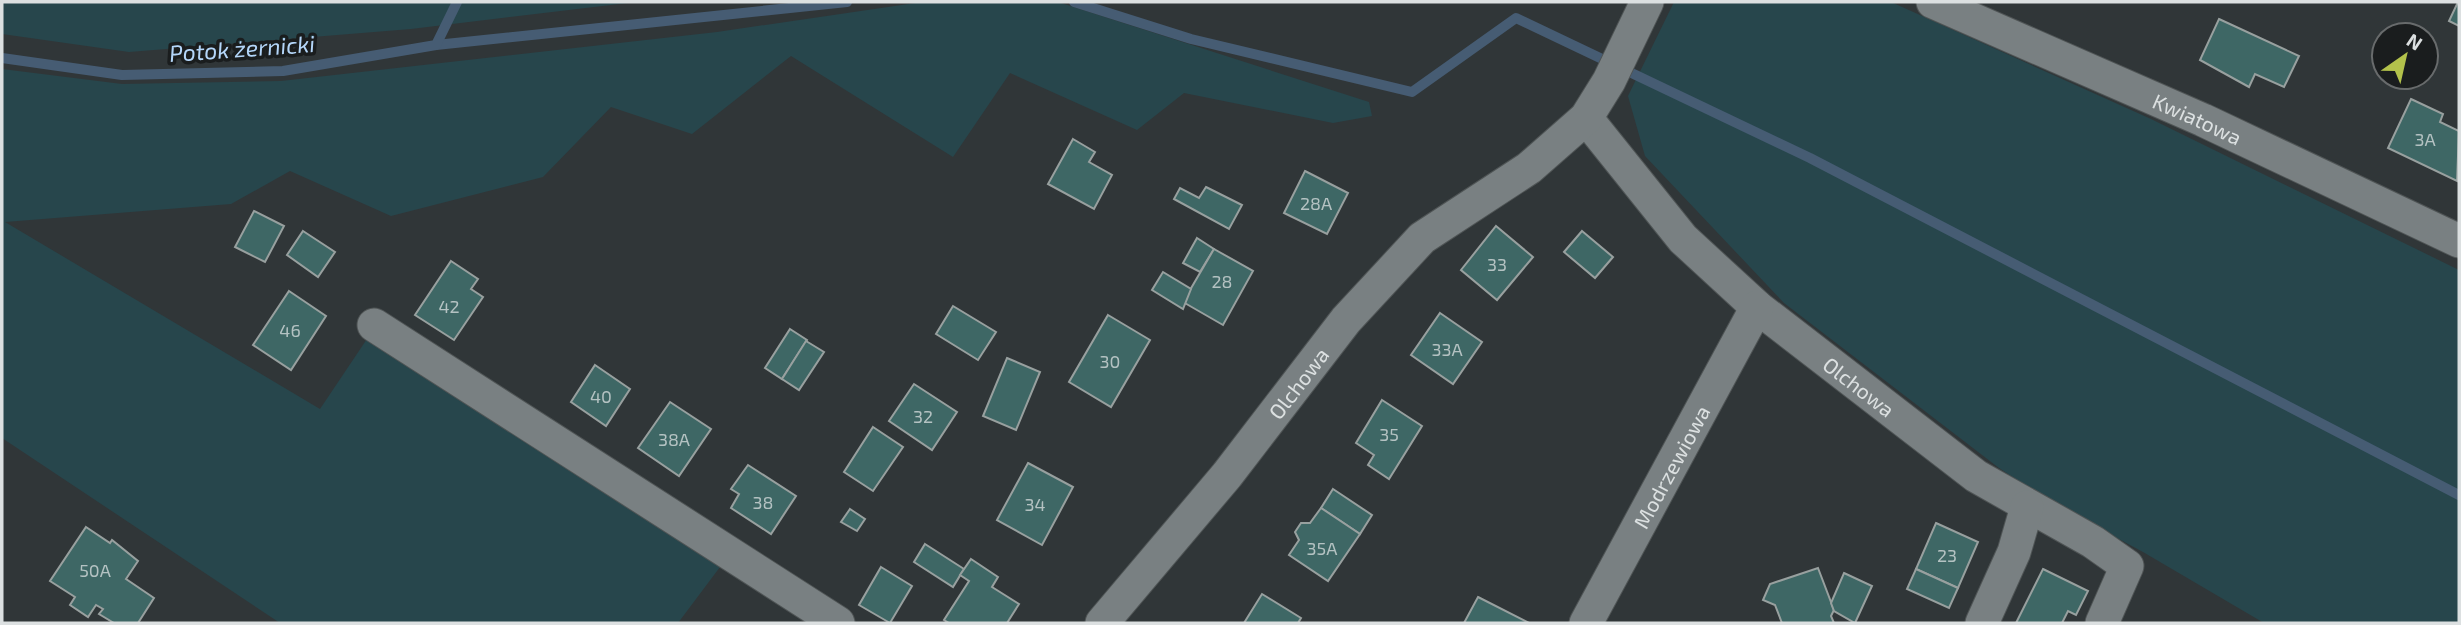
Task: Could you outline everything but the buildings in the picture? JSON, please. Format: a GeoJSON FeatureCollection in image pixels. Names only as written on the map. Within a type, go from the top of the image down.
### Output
{"type":"FeatureCollection","features":[{"type":"Feature","properties":{"kind":"street","name":"Olchowa"},"geometry":{"type":"LineString","coordinates":[[1102,623],[1227,475],[1346,320],[1422,238],[1529,168],[1586,118],[1609,81],[1647,2]]}},
{"type":"Feature","properties":{"kind":"street","name":"Kwiatowa"},"geometry":{"type":"LineString","coordinates":[[1933,2],[2203,120],[2459,241]]}},
{"type":"Feature","properties":{"kind":"street","name":"Olchowa"},"geometry":{"type":"LineString","coordinates":[[1586,118],[1683,240],[1756,307],[1976,476],[2092,542],[2127,566],[2102,623]]}},
{"type":"Feature","properties":{"kind":"street","name":"Modrzewiowa"},"geometry":{"type":"LineString","coordinates":[[1586,623],[1756,307]]}},
{"type":"Feature","properties":{"kind":"street"},"geometry":{"type":"LineString","coordinates":[[373,325],[838,623]]}},
{"type":"Feature","properties":{"kind":"street"},"geometry":{"type":"LineString","coordinates":[[1982,623],[2014,552],[2027,507]]}},
{"type":"Feature","properties":{"kind":"shaded area"},"geometry":{"type":"Polygon","coordinates":[[[2,2],[636,2],[411,29],[129,52],[2,34],[2,2]]]}},
{"type":"Feature","properties":{"kind":"shaded area"},"geometry":{"type":"Polygon","coordinates":[[[922,2],[1058,2],[1369,102],[1372,116],[1333,123],[1184,93],[1137,130],[1010,73],[953,157],[791,56],[692,134],[611,107],[543,177],[391,216],[290,171],[231,204],[5,222],[320,409],[371,333],[723,563],[678,623],[280,623],[2,438],[2,69],[122,84],[281,81],[717,32],[922,2]]]}},
{"type":"Feature","properties":{"kind":"shaded area"},"geometry":{"type":"Polygon","coordinates":[[[1674,2],[1891,2],[2151,119],[2459,270],[2459,623],[2264,623],[2143,552],[2052,503],[1999,468],[1784,303],[1645,156],[1628,96],[1674,2]]]}},
{"type":"Feature","properties":{"kind":"waterway","name":"Potok żernicki"},"geometry":{"type":"LineString","coordinates":[[2,58],[122,75],[283,71],[436,45],[457,2]]}},
{"type":"Feature","properties":{"kind":"waterway"},"geometry":{"type":"LineString","coordinates":[[436,45],[847,2]]}},
{"type":"Feature","properties":{"kind":"waterway"},"geometry":{"type":"LineString","coordinates":[[1074,2],[1191,39],[1412,92],[1516,18],[1810,158],[2459,495]]}}]}
